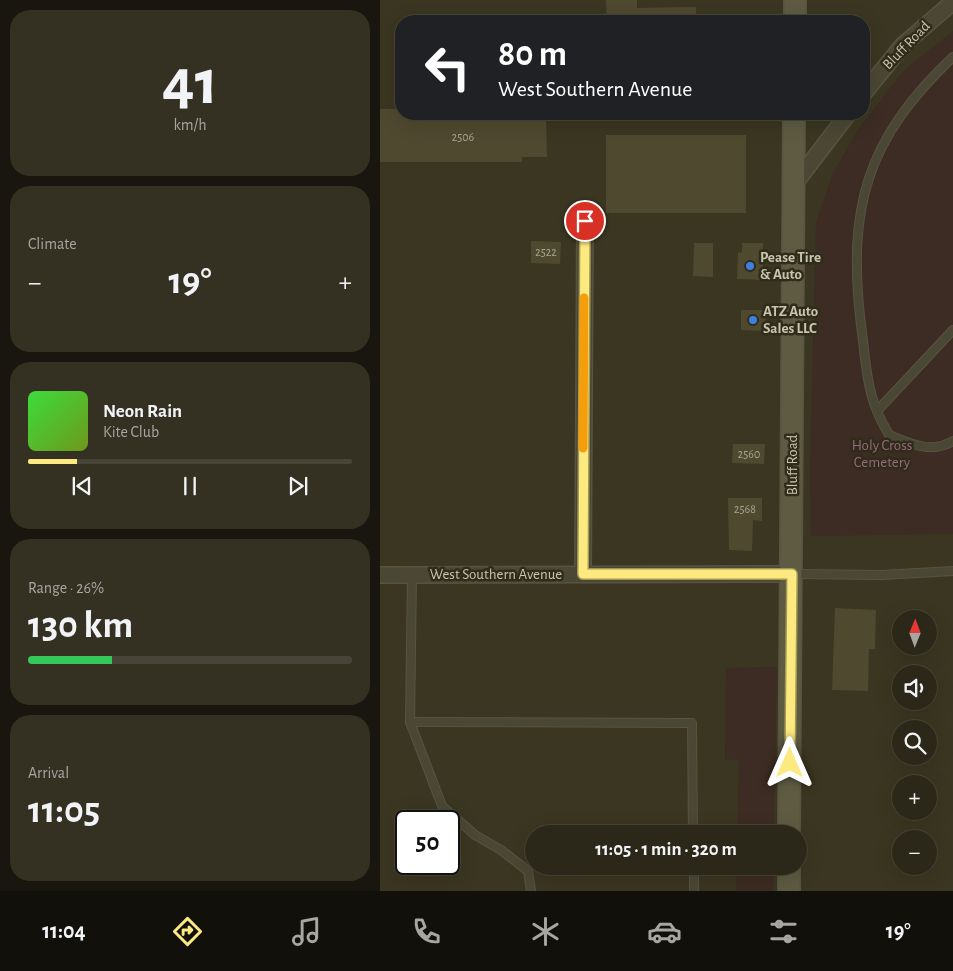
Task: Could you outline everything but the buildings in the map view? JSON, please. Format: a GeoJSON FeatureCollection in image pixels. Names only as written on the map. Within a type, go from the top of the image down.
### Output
{"type":"FeatureCollection","features":[{"type":"Feature","properties":{"kind":"main road"},"geometry":{"type":"LineString","coordinates":[[794,15],[795,0]]}},
{"type":"Feature","properties":{"kind":"main road","name":"Bluff Road"},"geometry":{"type":"LineString","coordinates":[[789,825],[794,120]]}},
{"type":"Feature","properties":{"kind":"main road"},"geometry":{"type":"LineString","coordinates":[[789,875],[789,891]]}},
{"type":"Feature","properties":{"kind":"street","name":"Bluff Road"},"geometry":{"type":"LineString","coordinates":[[870,86],[903,45],[953,2]]}},
{"type":"Feature","properties":{"kind":"street"},"geometry":{"type":"LineString","coordinates":[[793,186],[843,120]]}},
{"type":"Feature","properties":{"kind":"street"},"geometry":{"type":"LineString","coordinates":[[583,574],[585,221]]}},
{"type":"Feature","properties":{"kind":"street","name":"West Southern Avenue"},"geometry":{"type":"LineString","coordinates":[[380,574],[792,574]]}},
{"type":"Feature","properties":{"kind":"lane"},"geometry":{"type":"LineString","coordinates":[[953,57],[930,79],[902,114],[883,145],[869,176],[860,207],[857,240],[858,302],[865,360],[877,411],[889,435],[915,446],[944,447],[953,441]]}},
{"type":"Feature","properties":{"kind":"lane"},"geometry":{"type":"LineString","coordinates":[[877,411],[953,330]]}},
{"type":"Feature","properties":{"kind":"lane"},"geometry":{"type":"LineString","coordinates":[[792,574],[882,576],[953,571]]}},
{"type":"Feature","properties":{"kind":"lane"},"geometry":{"type":"LineString","coordinates":[[412,574],[410,722],[442,806],[474,835],[501,850],[528,871],[531,891]]}},
{"type":"Feature","properties":{"kind":"lane"},"geometry":{"type":"LineString","coordinates":[[410,722],[692,723],[693,825]]}},
{"type":"Feature","properties":{"kind":"lane"},"geometry":{"type":"LineString","coordinates":[[694,875],[694,891]]}},
{"type":"Feature","properties":{"kind":"green space","name":"Holy Cross Cemetery"},"geometry":{"type":"Polygon","coordinates":[[[953,31],[953,534],[811,536],[810,469],[816,222],[833,173],[859,128],[865,120],[870,120],[870,114],[904,70],[953,31]]]}},
{"type":"Feature","properties":{"kind":"green space"},"geometry":{"type":"Polygon","coordinates":[[[777,667],[774,825],[737,825],[739,760],[725,759],[726,668],[777,667]]]}},
{"type":"Feature","properties":{"kind":"green space"},"geometry":{"type":"Polygon","coordinates":[[[736,875],[774,875],[773,891],[736,891],[736,875]]]}},
{"type":"Feature","properties":{"kind":"slow traffic"},"geometry":{"type":"LineString","coordinates":[[583,448],[584,298]]}},
{"type":"Feature","properties":{"kind":"place","name":"Pease Tire & Auto"},"geometry":{"type":"Point","coordinates":[750,266]}},
{"type":"Feature","properties":{"kind":"place","name":"ATZ Auto Sales LLC"},"geometry":{"type":"Point","coordinates":[753,320]}},
{"type":"Feature","properties":{"kind":"route"},"geometry":{"type":"LineString","coordinates":[[585,221],[583,574],[792,574],[790,763]]}}]}
